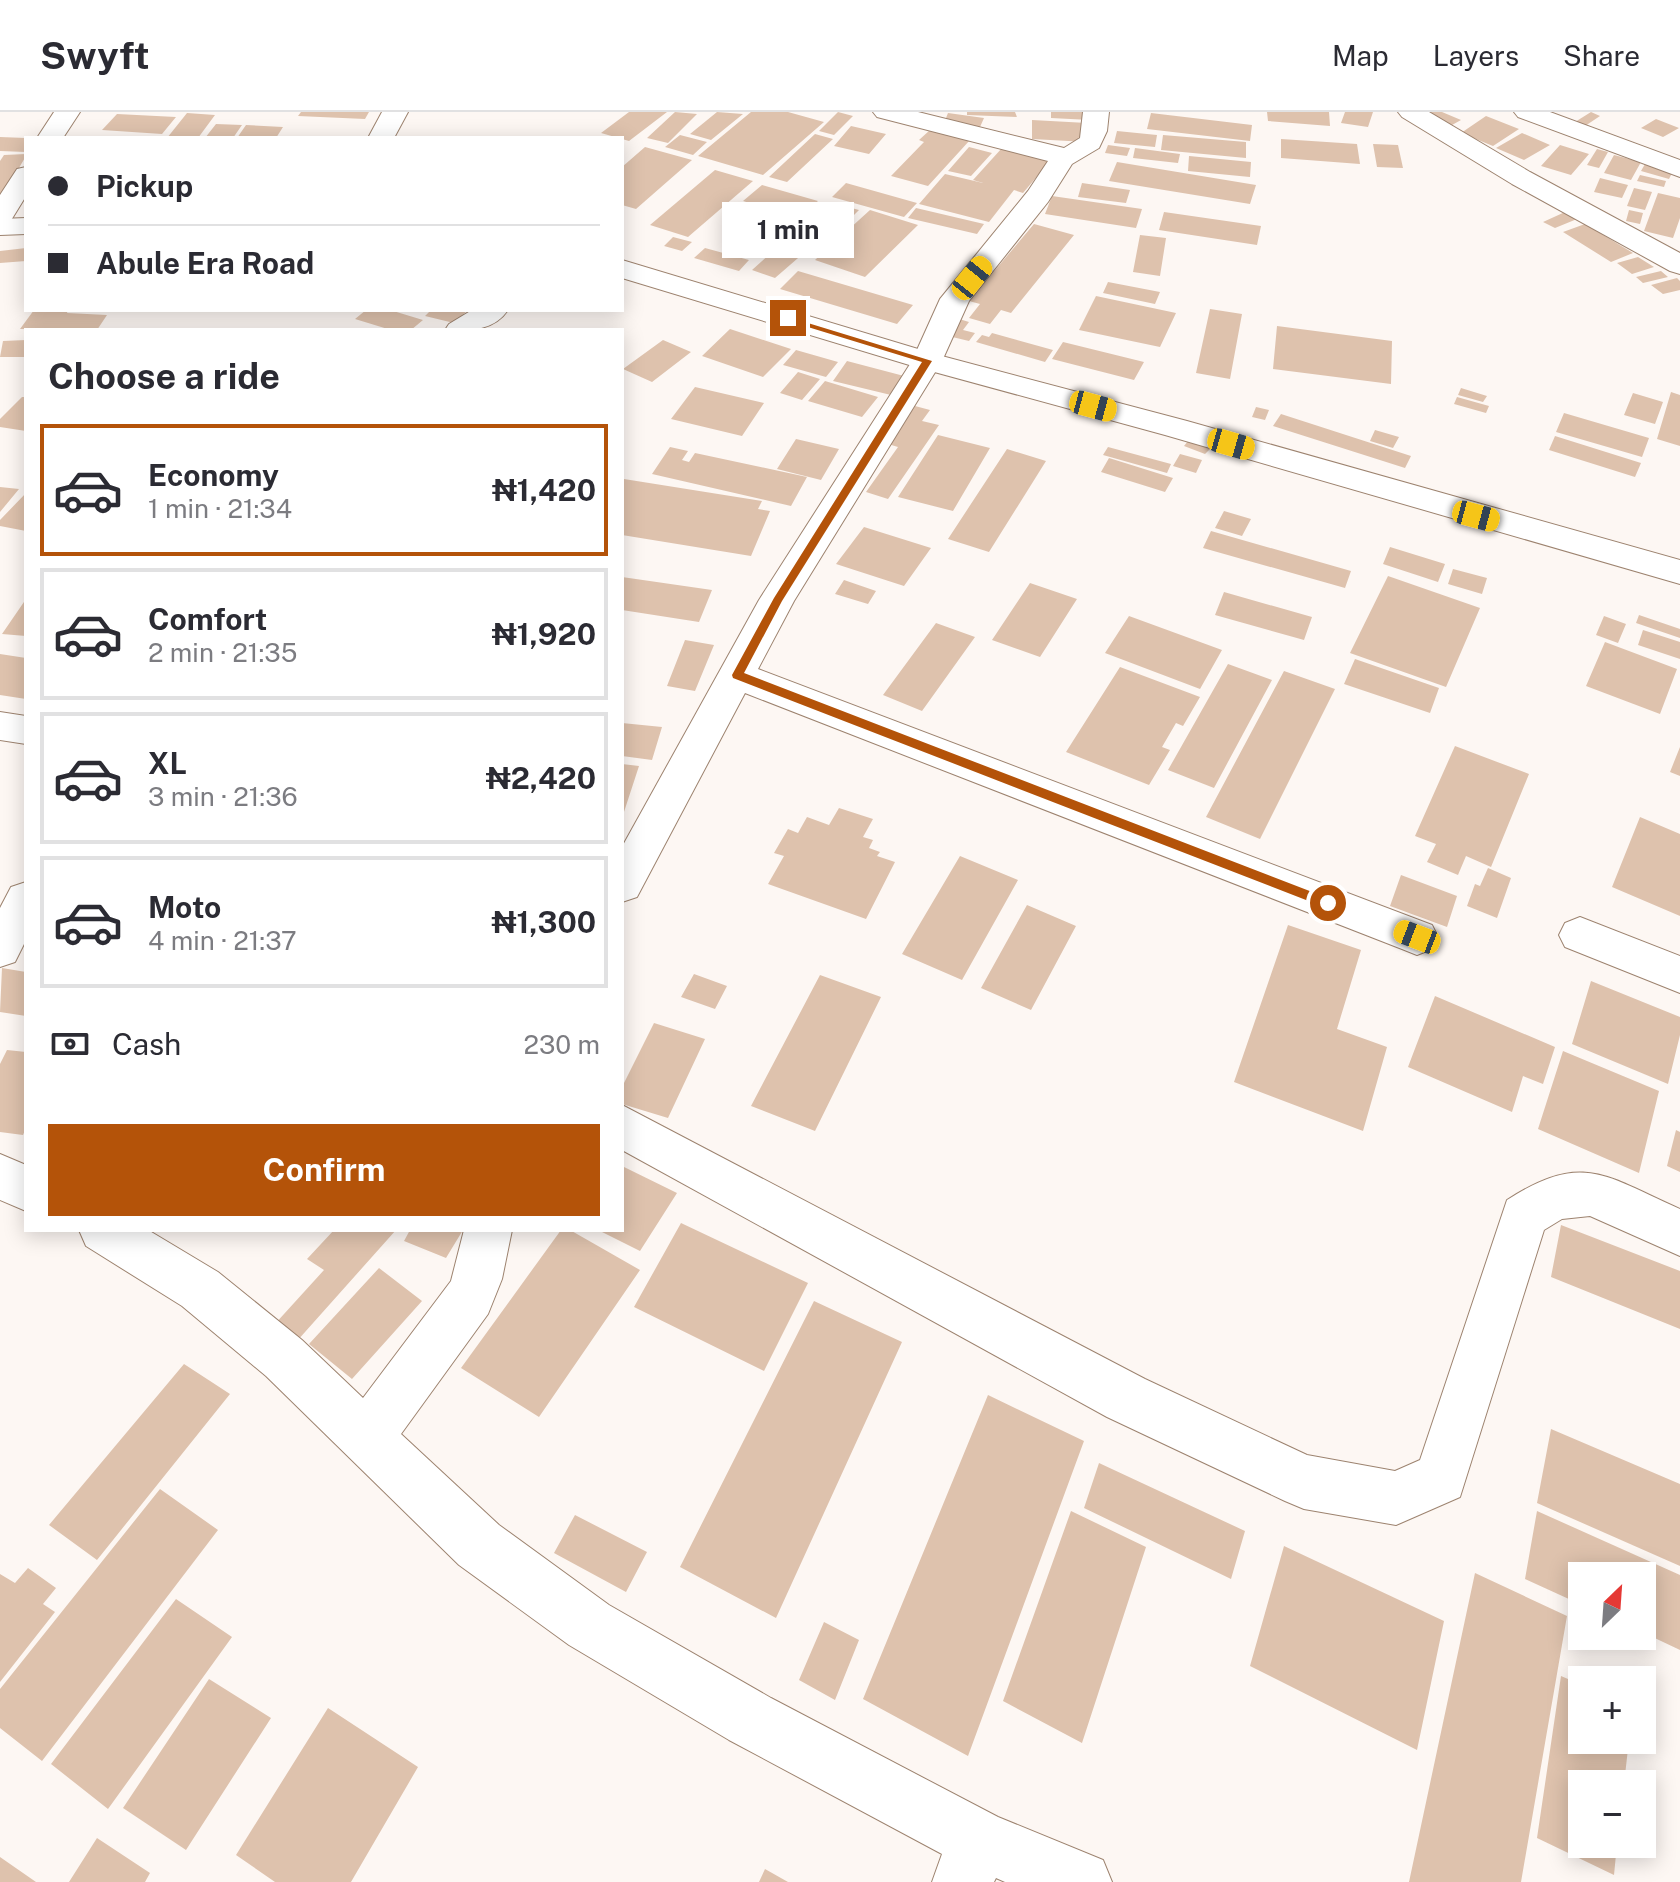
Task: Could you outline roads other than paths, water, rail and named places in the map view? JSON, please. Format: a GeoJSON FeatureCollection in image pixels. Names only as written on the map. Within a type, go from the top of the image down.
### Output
{"type":"FeatureCollection","features":[{"type":"Feature","properties":{"kind":"street"},"geometry":{"type":"LineString","coordinates":[[51,136],[67,112]]}},
{"type":"Feature","properties":{"kind":"street"},"geometry":{"type":"LineString","coordinates":[[382,136],[395,112]]}},
{"type":"Feature","properties":{"kind":"street"},"geometry":{"type":"LineString","coordinates":[[624,881],[777,600],[927,361],[955,299],[1038,196],[1062,159],[1091,143],[1096,136],[1096,112]]}},
{"type":"Feature","properties":{"kind":"street"},"geometry":{"type":"LineString","coordinates":[[1411,112],[1521,178],[1680,265]]}},
{"type":"Feature","properties":{"kind":"street"},"geometry":{"type":"LineString","coordinates":[[1527,112],[1680,169]]}},
{"type":"Feature","properties":{"kind":"street"},"geometry":{"type":"LineString","coordinates":[[900,114],[1053,152],[1062,159]]}},
{"type":"Feature","properties":{"kind":"street"},"geometry":{"type":"LineString","coordinates":[[0,216],[24,178]]}},
{"type":"Feature","properties":{"kind":"street"},"geometry":{"type":"LineString","coordinates":[[0,227],[24,226]]}},
{"type":"Feature","properties":{"kind":"street"},"geometry":{"type":"LineString","coordinates":[[624,270],[927,361],[1680,572]]}},
{"type":"Feature","properties":{"kind":"street"},"geometry":{"type":"LineString","coordinates":[[463,328],[490,312]]}},
{"type":"Feature","properties":{"kind":"street"},"geometry":{"type":"LineString","coordinates":[[737,675],[1417,937]]}},
{"type":"Feature","properties":{"kind":"street"},"geometry":{"type":"LineString","coordinates":[[0,726],[24,730]]}},
{"type":"Feature","properties":{"kind":"street"},"geometry":{"type":"LineString","coordinates":[[0,949],[24,903]]}},
{"type":"Feature","properties":{"kind":"street"},"geometry":{"type":"LineString","coordinates":[[1580,935],[1680,975]]}},
{"type":"Feature","properties":{"kind":"street"},"geometry":{"type":"LineString","coordinates":[[624,1127],[1126,1398],[1304,1482],[1396,1498],[1441,1478],[1524,1216],[1553,1197],[1592,1193],[1680,1233]]}},
{"type":"Feature","properties":{"kind":"street"},"geometry":{"type":"LineString","coordinates":[[0,1176],[24,1188]]}},
{"type":"Feature","properties":{"kind":"street"},"geometry":{"type":"LineString","coordinates":[[106,1232],[200,1289],[284,1358],[479,1545],[589,1625],[750,1719],[970,1861],[1081,1882]]}},
{"type":"Feature","properties":{"kind":"street"},"geometry":{"type":"LineString","coordinates":[[368,1439],[393,1398],[470,1297],[488,1232]]}}]}
